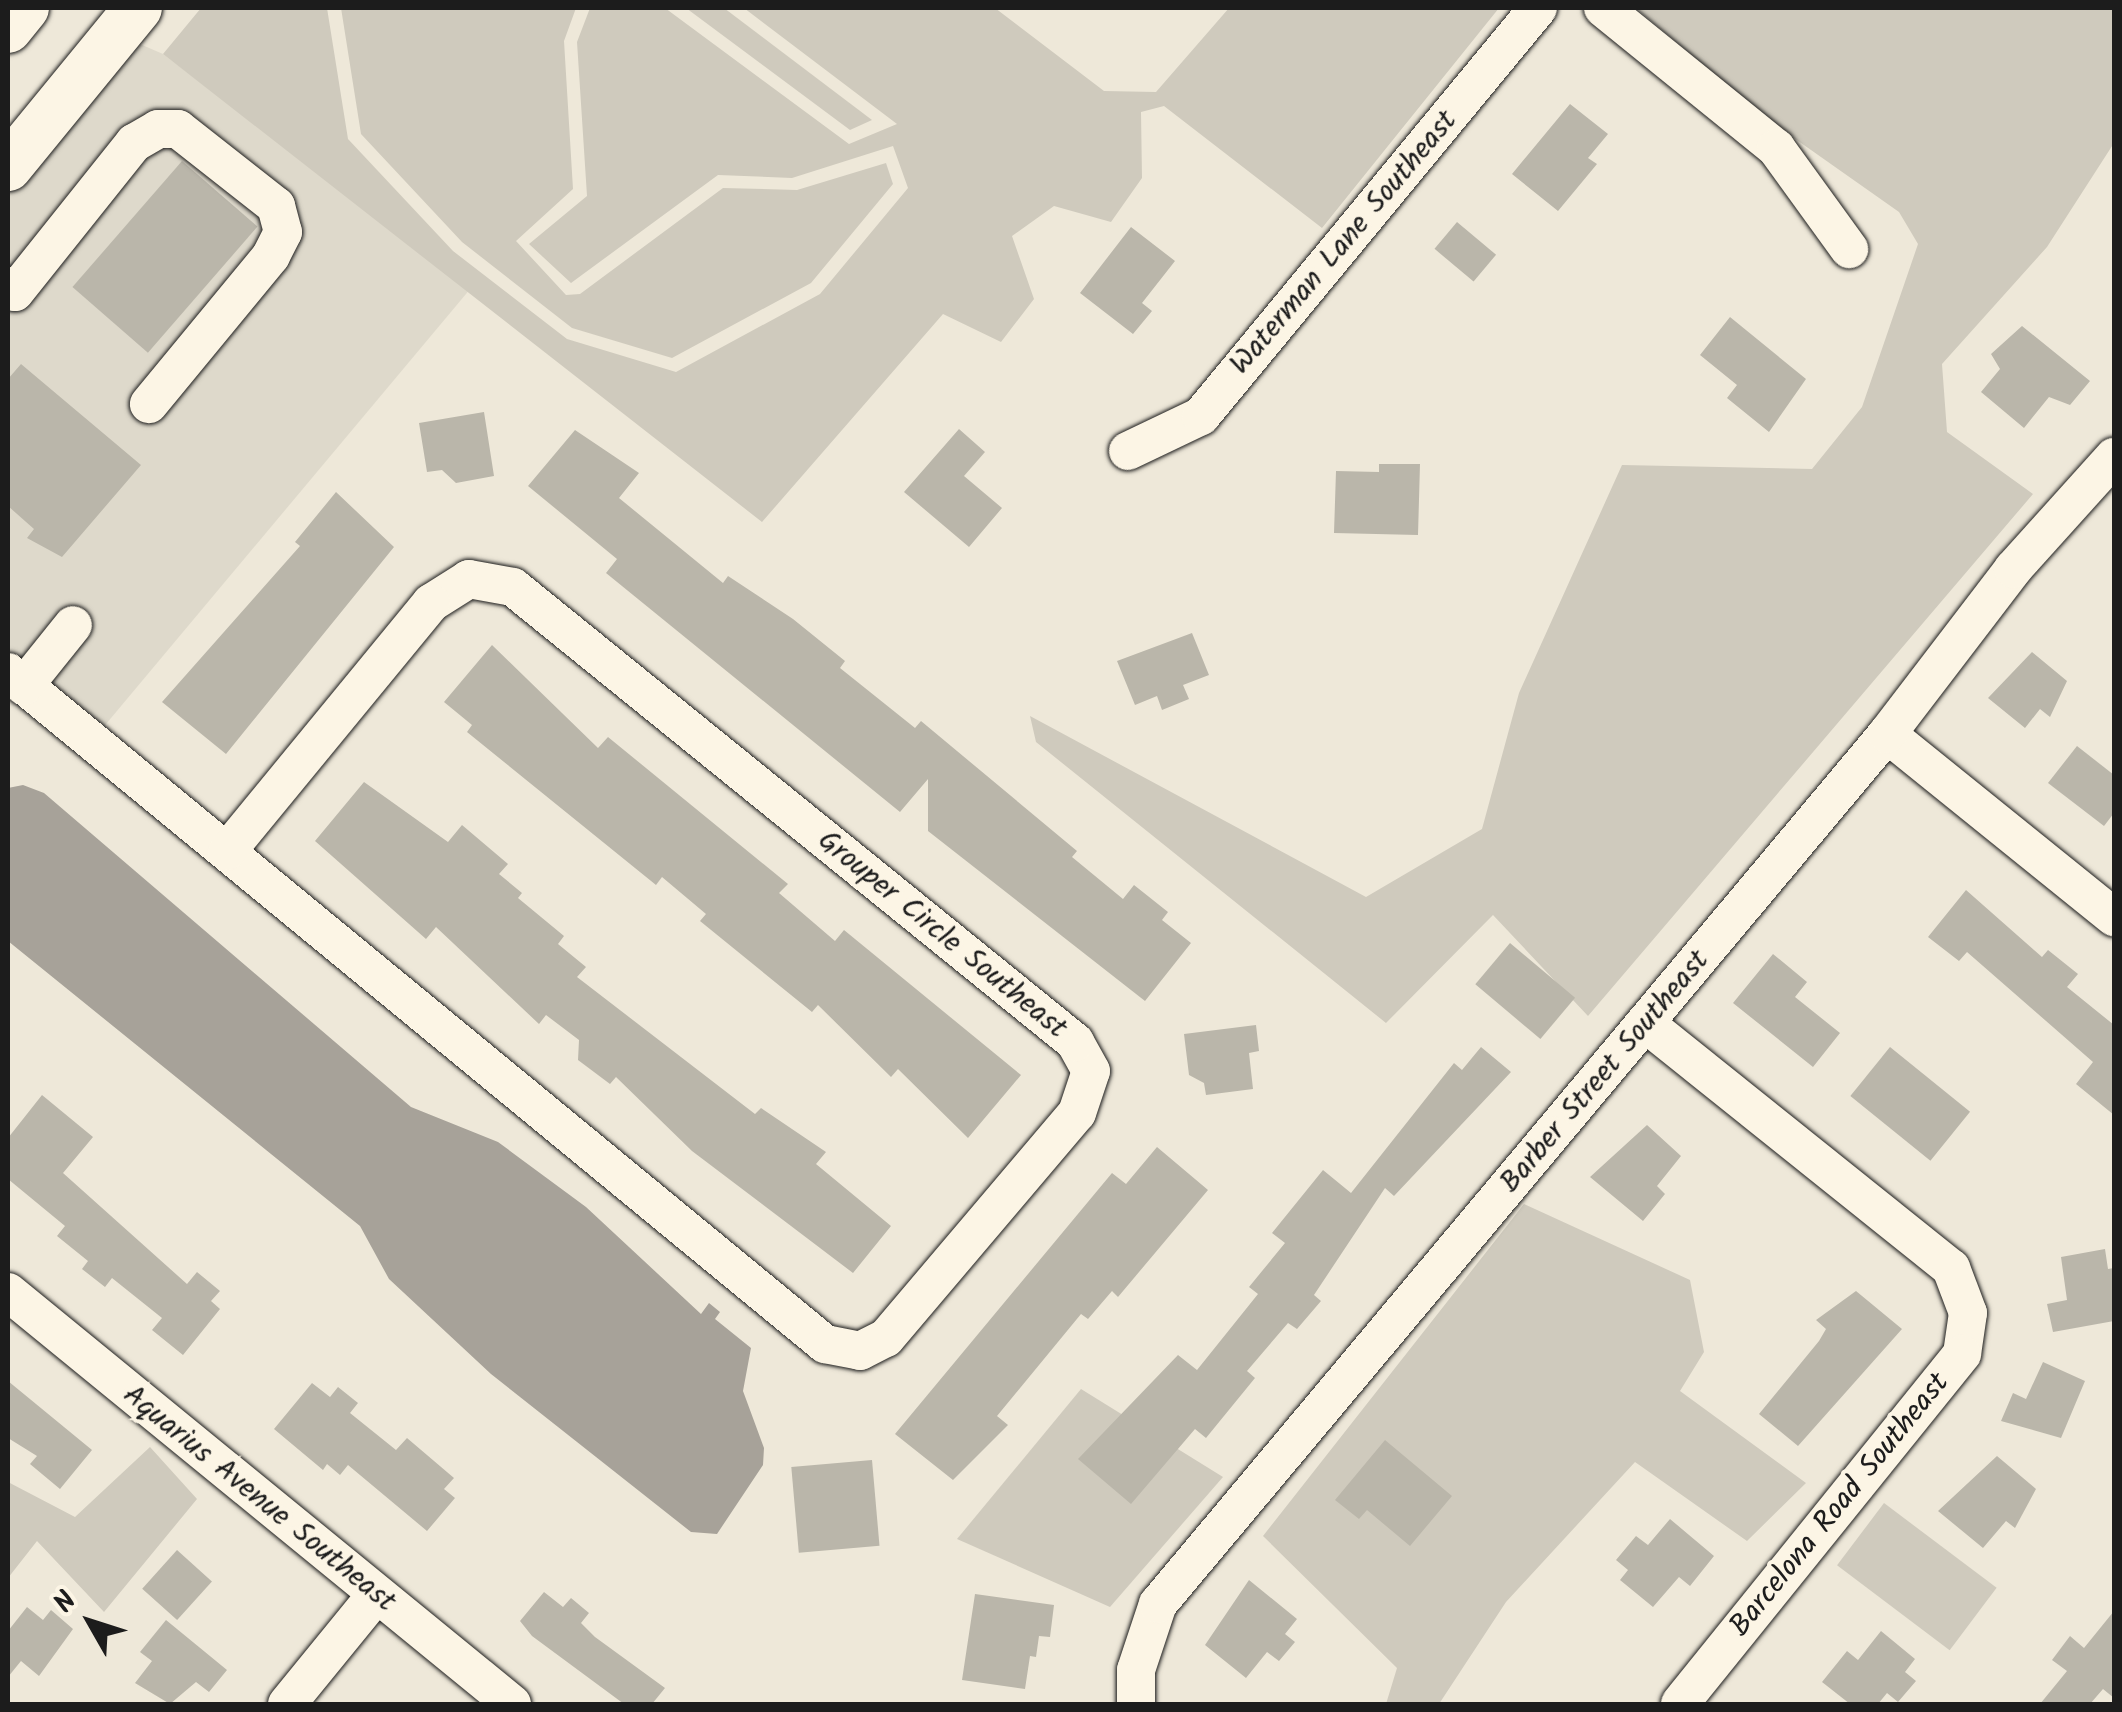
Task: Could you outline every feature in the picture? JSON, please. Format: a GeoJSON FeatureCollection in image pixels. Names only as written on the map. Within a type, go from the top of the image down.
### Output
{"type":"FeatureCollection","features":[{"type":"Feature","properties":{"kind":"main road"},"geometry":{"type":"LineString","coordinates":[[8,29],[26,8]]}},
{"type":"Feature","properties":{"kind":"main road"},"geometry":{"type":"LineString","coordinates":[[19,153],[48,78],[104,8]]}},
{"type":"Feature","properties":{"kind":"main road"},"geometry":{"type":"LineString","coordinates":[[19,153],[138,8]]}},
{"type":"Feature","properties":{"kind":"street","name":"Waterman Lane Southeast"},"geometry":{"type":"LineString","coordinates":[[1128,451],[1201,416],[1538,8]]}},
{"type":"Feature","properties":{"kind":"street"},"geometry":{"type":"LineString","coordinates":[[1603,8],[1776,148],[1849,249]]}},
{"type":"Feature","properties":{"kind":"street"},"geometry":{"type":"LineString","coordinates":[[8,286],[15,292],[134,143],[158,129],[178,129],[276,206],[283,232],[271,256],[149,404]]}},
{"type":"Feature","properties":{"kind":"street","name":"Barber Street Southeast"},"geometry":{"type":"LineString","coordinates":[[1136,1704],[1136,1670],[1158,1604],[1888,734],[2013,569],[2114,457]]}},
{"type":"Feature","properties":{"kind":"street","name":"Grouper Circle Southeast"},"geometry":{"type":"LineString","coordinates":[[16,679],[825,1344],[860,1351],[886,1338],[1077,1113],[1091,1072],[1075,1042],[513,587],[470,579],[431,603],[227,851]]}},
{"type":"Feature","properties":{"kind":"street"},"geometry":{"type":"LineString","coordinates":[[16,679],[73,625]]}},
{"type":"Feature","properties":{"kind":"street"},"geometry":{"type":"LineString","coordinates":[[1888,734],[2114,917]]}},
{"type":"Feature","properties":{"kind":"street","name":"Barcelona Road Southeast"},"geometry":{"type":"LineString","coordinates":[[1645,1024],[1951,1268],[1968,1314],[1962,1354],[1680,1704]]}},
{"type":"Feature","properties":{"kind":"street","name":"Aquarius Avenue Southeast"},"geometry":{"type":"LineString","coordinates":[[8,1292],[512,1704]]}},
{"type":"Feature","properties":{"kind":"street"},"geometry":{"type":"LineString","coordinates":[[288,1704],[376,1595]]}},
{"type":"Feature","properties":{"kind":"shaded area"},"geometry":{"type":"Polygon","coordinates":[[[201,8],[327,8],[348,139],[453,251],[567,339],[676,372],[820,294],[908,188],[893,146],[792,178],[718,175],[571,283],[529,244],[587,196],[577,42],[590,8],[665,8],[849,144],[897,124],[744,8],[995,8],[1104,91],[1156,92],[1229,8],[1499,8],[1322,228],[1164,106],[1141,112],[1142,178],[1111,222],[1054,206],[1012,236],[1034,299],[1001,342],[943,314],[762,522],[163,54],[201,8]]]}},
{"type":"Feature","properties":{"kind":"shaded area"},"geometry":{"type":"Polygon","coordinates":[[[341,8],[576,8],[564,41],[573,189],[516,241],[566,295],[580,294],[723,188],[797,190],[886,163],[893,184],[811,283],[672,358],[572,328],[462,242],[361,134],[341,8]]]}},
{"type":"Feature","properties":{"kind":"shaded area"},"geometry":{"type":"Polygon","coordinates":[[[686,8],[724,8],[872,120],[850,130],[686,8]]]}},
{"type":"Feature","properties":{"kind":"shaded area"},"geometry":{"type":"Polygon","coordinates":[[[1636,8],[2114,8],[2114,143],[2047,247],[1942,364],[1947,432],[2033,494],[1588,1016],[1493,915],[1386,1023],[1036,742],[1030,716],[1366,897],[1482,829],[1519,693],[1622,465],[1812,469],[1862,407],[1918,244],[1899,212],[1770,121],[1636,8]]]}},
{"type":"Feature","properties":{"kind":"shaded area"},"geometry":{"type":"Polygon","coordinates":[[[126,38],[163,54],[471,288],[101,730],[8,650],[8,183],[126,38]]]}},
{"type":"Feature","properties":{"kind":"shaded area"},"geometry":{"type":"Polygon","coordinates":[[[23,785],[44,793],[411,1107],[498,1142],[586,1207],[701,1314],[709,1303],[720,1312],[715,1319],[751,1348],[743,1391],[764,1448],[763,1465],[717,1534],[691,1532],[491,1374],[389,1279],[360,1226],[8,941],[8,788],[23,785]]]}},
{"type":"Feature","properties":{"kind":"shaded area"},"geometry":{"type":"Polygon","coordinates":[[[1524,1204],[1690,1280],[1704,1352],[1680,1391],[1806,1483],[1747,1541],[1635,1462],[1506,1602],[1439,1704],[1386,1704],[1397,1668],[1263,1536],[1524,1204]]]}},
{"type":"Feature","properties":{"kind":"shaded area"},"geometry":{"type":"Polygon","coordinates":[[[1081,1389],[1223,1477],[1110,1607],[957,1539],[1081,1389]]]}},
{"type":"Feature","properties":{"kind":"shaded area"},"geometry":{"type":"Polygon","coordinates":[[[150,1447],[197,1499],[104,1612],[37,1541],[8,1578],[8,1482],[75,1517],[150,1447]]]}},
{"type":"Feature","properties":{"kind":"shaded area"},"geometry":{"type":"Polygon","coordinates":[[[1884,1503],[1997,1588],[1950,1650],[1837,1565],[1884,1503]]]}},
{"type":"Feature","properties":{"kind":"building"},"geometry":{"type":"Polygon","coordinates":[[[1570,104],[1608,134],[1588,158],[1597,164],[1558,211],[1512,174],[1570,104]]]}},
{"type":"Feature","properties":{"kind":"building"},"geometry":{"type":"Polygon","coordinates":[[[182,161],[257,227],[148,353],[72,287],[182,161]]]}},
{"type":"Feature","properties":{"kind":"building"},"geometry":{"type":"Polygon","coordinates":[[[1457,222],[1496,255],[1474,282],[1435,249],[1457,222]]]}},
{"type":"Feature","properties":{"kind":"building"},"geometry":{"type":"Polygon","coordinates":[[[1131,227],[1175,261],[1142,303],[1152,311],[1133,334],[1080,293],[1131,227]]]}},
{"type":"Feature","properties":{"kind":"building"},"geometry":{"type":"Polygon","coordinates":[[[1730,317],[1806,379],[1769,432],[1727,398],[1737,385],[1700,355],[1730,317]]]}},
{"type":"Feature","properties":{"kind":"building"},"geometry":{"type":"Polygon","coordinates":[[[2022,326],[2090,381],[2070,405],[2049,397],[2024,428],[1981,392],[2000,369],[1991,354],[2022,326]]]}},
{"type":"Feature","properties":{"kind":"building"},"geometry":{"type":"Polygon","coordinates":[[[21,364],[141,465],[62,557],[27,538],[34,529],[8,506],[8,379],[21,364]]]}},
{"type":"Feature","properties":{"kind":"building"},"geometry":{"type":"Polygon","coordinates":[[[484,412],[494,476],[456,483],[442,470],[427,472],[419,423],[484,412]]]}},
{"type":"Feature","properties":{"kind":"building"},"geometry":{"type":"Polygon","coordinates":[[[959,429],[985,452],[964,476],[1002,508],[969,547],[904,492],[959,429]]]}},
{"type":"Feature","properties":{"kind":"building"},"geometry":{"type":"Polygon","coordinates":[[[575,430],[639,473],[619,498],[723,583],[728,576],[793,619],[845,661],[840,668],[915,728],[921,721],[1077,851],[1072,857],[1123,899],[1134,885],[1168,912],[1162,920],[1191,943],[1145,1001],[928,831],[928,779],[900,812],[606,573],[617,559],[528,486],[575,430]]]}},
{"type":"Feature","properties":{"kind":"building"},"geometry":{"type":"Polygon","coordinates":[[[1379,464],[1420,464],[1418,535],[1334,533],[1336,471],[1379,472],[1379,464]]]}},
{"type":"Feature","properties":{"kind":"building"},"geometry":{"type":"Polygon","coordinates":[[[336,492],[394,547],[226,754],[162,702],[300,546],[295,542],[336,492]]]}},
{"type":"Feature","properties":{"kind":"building"},"geometry":{"type":"Polygon","coordinates":[[[1192,633],[1209,675],[1183,685],[1189,699],[1162,710],[1157,696],[1135,705],[1117,661],[1192,633]]]}},
{"type":"Feature","properties":{"kind":"building"},"geometry":{"type":"Polygon","coordinates":[[[492,645],[598,748],[608,737],[788,884],[779,893],[835,941],[844,930],[1021,1075],[968,1138],[898,1069],[891,1077],[818,1005],[812,1012],[700,921],[706,914],[662,877],[656,885],[467,732],[472,725],[444,702],[492,645]]]}},
{"type":"Feature","properties":{"kind":"building"},"geometry":{"type":"Polygon","coordinates":[[[2032,652],[2067,681],[2050,717],[2040,709],[2025,728],[1988,698],[2032,652]]]}},
{"type":"Feature","properties":{"kind":"building"},"geometry":{"type":"Polygon","coordinates":[[[2077,746],[2114,775],[2114,813],[2104,826],[2048,783],[2077,746]]]}},
{"type":"Feature","properties":{"kind":"building"},"geometry":{"type":"Polygon","coordinates":[[[364,782],[448,842],[462,825],[508,864],[499,874],[522,893],[518,898],[564,936],[558,944],[586,967],[577,977],[755,1114],[761,1108],[826,1152],[816,1164],[891,1226],[853,1273],[692,1151],[616,1077],[610,1084],[578,1060],[579,1040],[546,1015],[539,1024],[436,927],[426,939],[315,841],[364,782]]]}},
{"type":"Feature","properties":{"kind":"building"},"geometry":{"type":"Polygon","coordinates":[[[1966,890],[2042,957],[2048,950],[2078,974],[2067,987],[2114,1025],[2114,1115],[2076,1084],[2093,1062],[1967,952],[1959,961],[1928,937],[1966,890]]]}},
{"type":"Feature","properties":{"kind":"building"},"geometry":{"type":"Polygon","coordinates":[[[1510,943],[1575,998],[1540,1039],[1475,984],[1510,943]]]}},
{"type":"Feature","properties":{"kind":"building"},"geometry":{"type":"Polygon","coordinates":[[[1773,954],[1807,982],[1795,997],[1840,1033],[1813,1067],[1733,1003],[1773,954]]]}},
{"type":"Feature","properties":{"kind":"building"},"geometry":{"type":"Polygon","coordinates":[[[1256,1025],[1259,1051],[1249,1053],[1253,1089],[1206,1095],[1204,1083],[1189,1075],[1184,1034],[1256,1025]]]}},
{"type":"Feature","properties":{"kind":"building"},"geometry":{"type":"Polygon","coordinates":[[[1481,1047],[1511,1072],[1394,1196],[1385,1188],[1314,1295],[1321,1301],[1297,1329],[1288,1323],[1247,1371],[1255,1378],[1206,1438],[1195,1429],[1131,1504],[1078,1459],[1178,1355],[1197,1370],[1258,1294],[1249,1287],[1285,1243],[1272,1233],[1323,1170],[1351,1193],[1454,1063],[1462,1070],[1481,1047]]]}},
{"type":"Feature","properties":{"kind":"building"},"geometry":{"type":"Polygon","coordinates":[[[1890,1047],[1970,1112],[1930,1161],[1850,1096],[1890,1047]]]}},
{"type":"Feature","properties":{"kind":"building"},"geometry":{"type":"Polygon","coordinates":[[[42,1095],[93,1137],[63,1173],[187,1284],[197,1272],[220,1291],[211,1301],[220,1309],[183,1355],[152,1330],[162,1318],[112,1278],[105,1287],[82,1269],[88,1261],[57,1236],[65,1226],[8,1179],[8,1138],[42,1095]]]}},
{"type":"Feature","properties":{"kind":"building"},"geometry":{"type":"Polygon","coordinates":[[[1647,1125],[1681,1156],[1657,1186],[1665,1194],[1643,1221],[1590,1177],[1647,1125]]]}},
{"type":"Feature","properties":{"kind":"building"},"geometry":{"type":"Polygon","coordinates":[[[1157,1147],[1208,1190],[1118,1297],[1112,1291],[1088,1319],[1081,1314],[997,1416],[1008,1425],[953,1480],[895,1434],[1112,1173],[1126,1184],[1157,1147]]]}},
{"type":"Feature","properties":{"kind":"building"},"geometry":{"type":"Polygon","coordinates":[[[2105,1249],[2108,1269],[2114,1268],[2114,1321],[2053,1332],[2047,1304],[2067,1300],[2061,1257],[2105,1249]]]}},
{"type":"Feature","properties":{"kind":"building"},"geometry":{"type":"Polygon","coordinates":[[[1856,1291],[1902,1329],[1798,1446],[1759,1414],[1819,1341],[1826,1329],[1816,1320],[1856,1291]]]}},
{"type":"Feature","properties":{"kind":"building"},"geometry":{"type":"Polygon","coordinates":[[[2043,1362],[2085,1381],[2061,1438],[2001,1421],[2013,1393],[2026,1399],[2043,1362]]]}},
{"type":"Feature","properties":{"kind":"building"},"geometry":{"type":"Polygon","coordinates":[[[8,1381],[92,1450],[60,1489],[30,1464],[37,1456],[8,1438],[8,1381]]]}},
{"type":"Feature","properties":{"kind":"building"},"geometry":{"type":"Polygon","coordinates":[[[312,1383],[330,1397],[338,1387],[358,1403],[350,1413],[396,1450],[407,1438],[454,1478],[444,1489],[455,1498],[427,1531],[348,1465],[340,1475],[327,1464],[323,1470],[274,1429],[312,1383]]]}},
{"type":"Feature","properties":{"kind":"building"},"geometry":{"type":"Polygon","coordinates":[[[1385,1440],[1452,1496],[1410,1546],[1367,1510],[1359,1519],[1335,1500],[1385,1440]]]}},
{"type":"Feature","properties":{"kind":"building"},"geometry":{"type":"Polygon","coordinates":[[[1997,1456],[2036,1489],[2015,1528],[2006,1521],[1983,1548],[1938,1511],[1997,1456]]]}},
{"type":"Feature","properties":{"kind":"building"},"geometry":{"type":"Polygon","coordinates":[[[872,1460],[879,1546],[799,1553],[791,1467],[872,1460]]]}},
{"type":"Feature","properties":{"kind":"building"},"geometry":{"type":"Polygon","coordinates":[[[1670,1519],[1714,1556],[1690,1586],[1679,1577],[1653,1607],[1620,1580],[1628,1570],[1616,1560],[1636,1536],[1648,1545],[1670,1519]]]}},
{"type":"Feature","properties":{"kind":"building"},"geometry":{"type":"Polygon","coordinates":[[[177,1550],[212,1581],[177,1620],[142,1589],[177,1550]]]}},
{"type":"Feature","properties":{"kind":"building"},"geometry":{"type":"Polygon","coordinates":[[[1249,1580],[1297,1619],[1285,1634],[1295,1642],[1279,1661],[1267,1652],[1246,1678],[1205,1645],[1249,1580]]]}},
{"type":"Feature","properties":{"kind":"building"},"geometry":{"type":"Polygon","coordinates":[[[544,1592],[563,1607],[571,1598],[589,1613],[581,1623],[595,1637],[665,1688],[652,1704],[624,1704],[532,1636],[520,1621],[544,1592]]]}},
{"type":"Feature","properties":{"kind":"building"},"geometry":{"type":"Polygon","coordinates":[[[975,1594],[1054,1605],[1050,1637],[1039,1636],[1036,1657],[1030,1656],[1025,1689],[962,1680],[975,1594]]]}},
{"type":"Feature","properties":{"kind":"building"},"geometry":{"type":"Polygon","coordinates":[[[27,1607],[43,1620],[51,1610],[73,1629],[39,1676],[21,1661],[8,1677],[8,1631],[27,1607]]]}},
{"type":"Feature","properties":{"kind":"building"},"geometry":{"type":"Polygon","coordinates":[[[2114,1611],[2114,1698],[2103,1689],[2090,1704],[2040,1704],[2067,1671],[2052,1660],[2070,1636],[2084,1648],[2114,1611]]]}},
{"type":"Feature","properties":{"kind":"building"},"geometry":{"type":"Polygon","coordinates":[[[166,1620],[227,1670],[209,1692],[196,1682],[170,1704],[135,1683],[152,1661],[140,1652],[166,1620]]]}},
{"type":"Feature","properties":{"kind":"building"},"geometry":{"type":"Polygon","coordinates":[[[1881,1631],[1915,1659],[1905,1672],[1916,1681],[1898,1702],[1887,1693],[1878,1704],[1850,1704],[1822,1682],[1847,1651],[1858,1660],[1881,1631]]]}}]}
